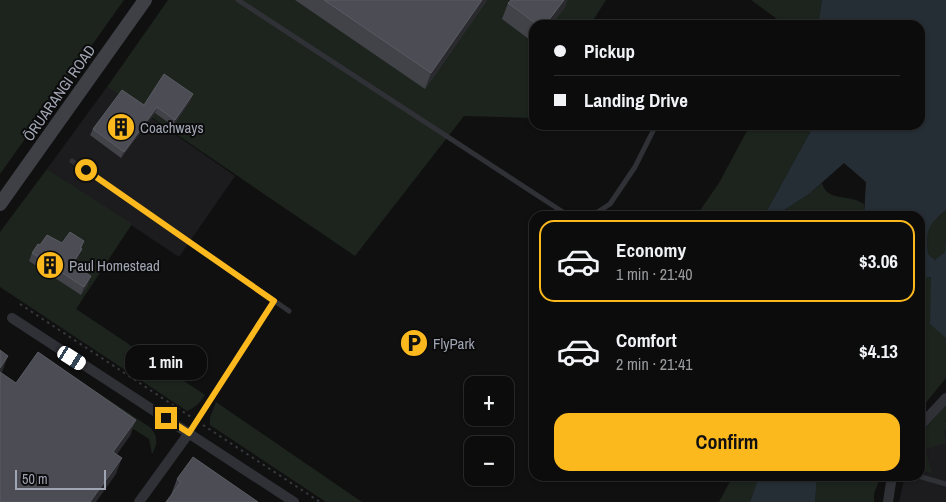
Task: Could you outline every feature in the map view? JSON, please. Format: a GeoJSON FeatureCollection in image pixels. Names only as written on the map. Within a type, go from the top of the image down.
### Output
{"type":"FeatureCollection","features":[{"type":"Feature","properties":{"kind":"street","name":"ŌRUARANGI ROAD"},"geometry":{"type":"LineString","coordinates":[[0,204],[145,0]]}},
{"type":"Feature","properties":{"kind":"street"},"geometry":{"type":"LineString","coordinates":[[12,318],[294,502]]}},
{"type":"Feature","properties":{"kind":"street"},"geometry":{"type":"LineString","coordinates":[[925,421],[946,398]]}},
{"type":"Feature","properties":{"kind":"street"},"geometry":{"type":"LineString","coordinates":[[139,502],[189,433]]}},
{"type":"Feature","properties":{"kind":"street"},"geometry":{"type":"LineString","coordinates":[[888,502],[891,481]]}},
{"type":"Feature","properties":{"kind":"lane"},"geometry":{"type":"LineString","coordinates":[[238,0],[561,211]]}},
{"type":"Feature","properties":{"kind":"lane"},"geometry":{"type":"LineString","coordinates":[[599,211],[610,204],[635,167],[654,130]]}},
{"type":"Feature","properties":{"kind":"lane"},"geometry":{"type":"LineString","coordinates":[[72,161],[289,310]]}},
{"type":"Feature","properties":{"kind":"lane"},"geometry":{"type":"LineString","coordinates":[[189,433],[274,301]]}},
{"type":"Feature","properties":{"kind":"lane"},"geometry":{"type":"LineString","coordinates":[[925,478],[946,484]]}},
{"type":"Feature","properties":{"kind":"path"},"geometry":{"type":"LineString","coordinates":[[20,304],[182,411]]}},
{"type":"Feature","properties":{"kind":"path"},"geometry":{"type":"LineString","coordinates":[[213,432],[320,502]]}},
{"type":"Feature","properties":{"kind":"shaded area"},"geometry":{"type":"Polygon","coordinates":[[[0,0],[124,0],[0,174],[0,0]]]}},
{"type":"Feature","properties":{"kind":"shaded area"},"geometry":{"type":"Polygon","coordinates":[[[168,0],[606,0],[593,20],[529,20],[529,118],[464,116],[355,256],[107,87],[168,0]]]}},
{"type":"Feature","properties":{"kind":"shaded area"},"geometry":{"type":"Polygon","coordinates":[[[751,0],[822,0],[819,20],[778,20],[751,0]]]}},
{"type":"Feature","properties":{"kind":"shaded area"},"geometry":{"type":"Polygon","coordinates":[[[822,0],[946,0],[946,210],[931,224],[927,239],[928,254],[935,260],[945,252],[946,240],[946,338],[930,324],[931,277],[925,278],[925,211],[864,211],[866,182],[844,163],[809,194],[783,211],[767,211],[811,130],[925,130],[925,20],[819,20],[822,0]]]}},
{"type":"Feature","properties":{"kind":"shaded area","name":"Coachways"},"geometry":{"type":"Polygon","coordinates":[[[107,87],[235,176],[179,257],[47,169],[107,87]]]}},
{"type":"Feature","properties":{"kind":"shaded area"},"geometry":{"type":"Polygon","coordinates":[[[747,130],[811,130],[767,211],[699,211],[719,183],[747,130]]]}},
{"type":"Feature","properties":{"kind":"shaded area"},"geometry":{"type":"Polygon","coordinates":[[[47,169],[132,224],[76,309],[205,395],[193,408],[187,411],[0,287],[0,232],[47,169]]]}},
{"type":"Feature","properties":{"kind":"shaded area"},"geometry":{"type":"Polygon","coordinates":[[[822,183],[825,189],[834,196],[852,199],[864,204],[864,211],[783,211],[822,183]]]}},
{"type":"Feature","properties":{"kind":"shaded area"},"geometry":{"type":"Polygon","coordinates":[[[946,210],[946,252],[935,260],[928,254],[927,232],[930,224],[946,210]]]}},
{"type":"Feature","properties":{"kind":"shaded area"},"geometry":{"type":"Polygon","coordinates":[[[931,277],[931,291],[946,338],[946,378],[925,404],[925,278],[931,277]]]}},
{"type":"Feature","properties":{"kind":"shaded area"},"geometry":{"type":"Polygon","coordinates":[[[42,355],[151,428],[156,441],[152,454],[149,439],[34,365],[42,355]]]}},
{"type":"Feature","properties":{"kind":"shaded area"},"geometry":{"type":"Polygon","coordinates":[[[216,402],[362,502],[326,502],[210,425],[210,418],[216,402]]]}},
{"type":"Feature","properties":{"kind":"shaded area"},"geometry":{"type":"Polygon","coordinates":[[[946,404],[946,419],[944,421],[946,429],[944,430],[946,443],[925,449],[925,429],[946,404]]]}},
{"type":"Feature","properties":{"kind":"shaded area"},"geometry":{"type":"Polygon","coordinates":[[[946,411],[946,502],[899,502],[904,481],[925,481],[925,438],[946,411]]]}},
{"type":"Feature","properties":{"kind":"shaded area"},"geometry":{"type":"Polygon","coordinates":[[[925,449],[932,473],[925,471],[925,449]]]}},
{"type":"Feature","properties":{"kind":"shaded area"},"geometry":{"type":"Polygon","coordinates":[[[730,481],[757,481],[750,502],[719,502],[730,481]]]}},
{"type":"Feature","properties":{"kind":"shaded area"},"geometry":{"type":"Polygon","coordinates":[[[757,481],[817,481],[815,502],[750,502],[757,481]]]}},
{"type":"Feature","properties":{"kind":"shaded area"},"geometry":{"type":"Polygon","coordinates":[[[817,481],[879,481],[874,493],[874,502],[815,502],[817,481]]]}},
{"type":"Feature","properties":{"kind":"building"},"geometry":{"type":"Polygon","coordinates":[[[324,0],[482,0],[431,73],[324,0]]]}},
{"type":"Feature","properties":{"kind":"building"},"geometry":{"type":"Polygon","coordinates":[[[511,0],[564,0],[549,20],[531,20],[508,3],[511,0]]]}},
{"type":"Feature","properties":{"kind":"building"},"geometry":{"type":"Polygon","coordinates":[[[164,74],[193,94],[175,120],[157,107],[124,152],[93,129],[122,90],[144,105],[164,74]]]}},
{"type":"Feature","properties":{"kind":"building"},"geometry":{"type":"Polygon","coordinates":[[[70,232],[84,241],[80,248],[82,249],[72,264],[91,276],[84,287],[32,253],[47,235],[62,243],[70,232]]]}},
{"type":"Feature","properties":{"kind":"building"},"geometry":{"type":"Polygon","coordinates":[[[0,350],[8,356],[0,368],[0,350]]]}},
{"type":"Feature","properties":{"kind":"building"},"geometry":{"type":"Polygon","coordinates":[[[38,352],[136,420],[113,452],[122,458],[90,502],[0,502],[0,372],[16,383],[38,352]]]}},
{"type":"Feature","properties":{"kind":"building"},"geometry":{"type":"Polygon","coordinates":[[[193,457],[258,502],[166,502],[181,482],[177,479],[193,457]]]}},
{"type":"Feature","properties":{"kind":"place","name":"Coachways"},"geometry":{"type":"Point","coordinates":[121,127]}},
{"type":"Feature","properties":{"kind":"place","name":"Paul Homestead"},"geometry":{"type":"Point","coordinates":[50,265]}},
{"type":"Feature","properties":{"kind":"place","name":"FlyPark"},"geometry":{"type":"Point","coordinates":[414,343]}},
{"type":"Feature","properties":{"kind":"route"},"geometry":{"type":"LineString","coordinates":[[86,170],[274,301],[189,433],[166,418]]}}]}
